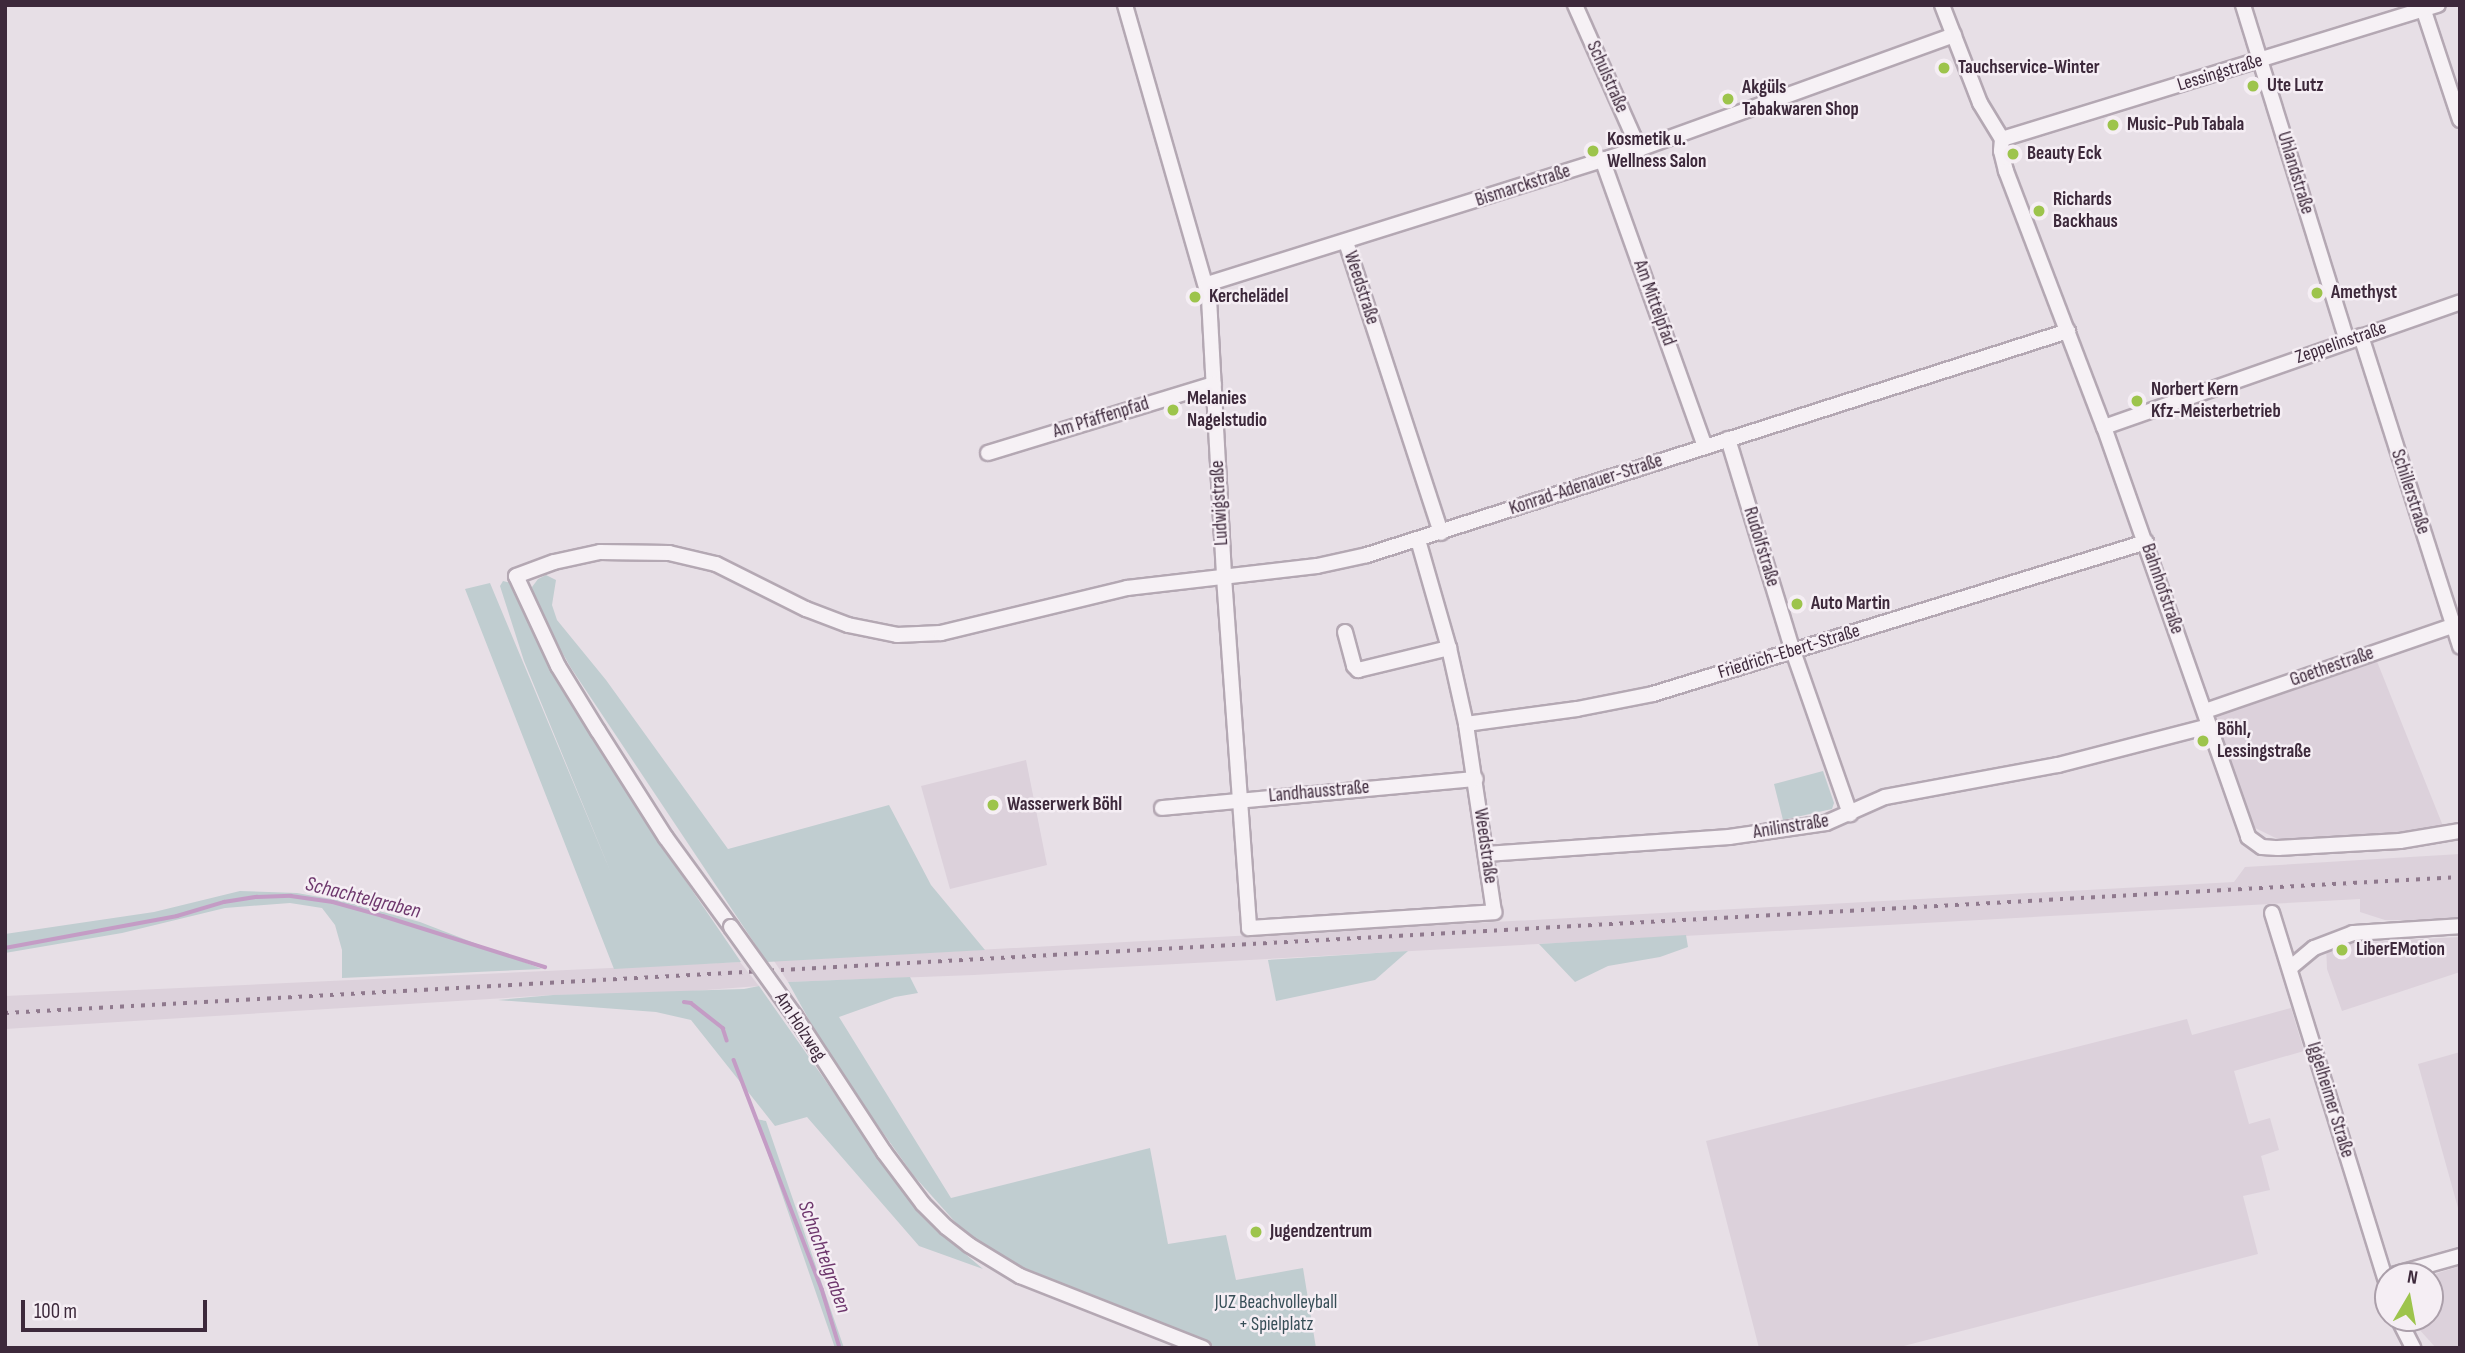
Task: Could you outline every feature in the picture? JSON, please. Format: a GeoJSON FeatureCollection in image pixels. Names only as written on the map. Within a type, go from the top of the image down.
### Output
{"type":"FeatureCollection","features":[{"type":"Feature","properties":{"kind":"street","name":"Ludwigstraße"},"geometry":{"type":"LineString","coordinates":[[1125,5],[1206,284],[1249,928]]}},
{"type":"Feature","properties":{"kind":"street","name":"Schulstraße"},"geometry":{"type":"LineString","coordinates":[[1575,5],[1639,149]]}},
{"type":"Feature","properties":{"kind":"street"},"geometry":{"type":"LineString","coordinates":[[1942,5],[1980,103],[2002,139]]}},
{"type":"Feature","properties":{"kind":"street","name":"Uhlandstraße"},"geometry":{"type":"LineString","coordinates":[[2243,5],[2347,341]]}},
{"type":"Feature","properties":{"kind":"street"},"geometry":{"type":"LineString","coordinates":[[2428,7],[2460,120]]}},
{"type":"Feature","properties":{"kind":"street","name":"Lessingstraße"},"geometry":{"type":"LineString","coordinates":[[2002,139],[2428,7]]}},
{"type":"Feature","properties":{"kind":"street","name":"Bismarckstraße"},"geometry":{"type":"LineString","coordinates":[[1206,284],[1639,149],[1954,35]]}},
{"type":"Feature","properties":{"kind":"street","name":"Bahnhofstraße"},"geometry":{"type":"LineString","coordinates":[[2002,139],[2001,151],[2006,171],[2146,542],[2244,828],[2254,844],[2278,848],[2375,843],[2460,831]]}},
{"type":"Feature","properties":{"kind":"street","name":"Am Mittelpfad"},"geometry":{"type":"LineString","coordinates":[[1602,159],[1705,446]]}},
{"type":"Feature","properties":{"kind":"street","name":"Weedstraße"},"geometry":{"type":"LineString","coordinates":[[1346,242],[1441,533]]}},
{"type":"Feature","properties":{"kind":"street","name":"Zeppelinstraße"},"geometry":{"type":"LineString","coordinates":[[2104,427],[2460,302]]}},
{"type":"Feature","properties":{"kind":"street","name":"Konrad-Adenauer-Straße"},"geometry":{"type":"LineString","coordinates":[[516,576],[554,562],[600,552],[670,552],[716,564],[827,618],[897,635],[968,628],[1154,583],[1317,566],[1418,540],[2068,331]]}},
{"type":"Feature","properties":{"kind":"street","name":"Schillerstraße"},"geometry":{"type":"LineString","coordinates":[[2361,336],[2456,624],[2460,647]]}},
{"type":"Feature","properties":{"kind":"street","name":"Am Pfaffenpfad"},"geometry":{"type":"LineString","coordinates":[[988,453],[1214,384]]}},
{"type":"Feature","properties":{"kind":"street","name":"Rudolfstraße"},"geometry":{"type":"LineString","coordinates":[[1728,439],[1793,651],[1850,814]]}},
{"type":"Feature","properties":{"kind":"street","name":"Weedstraße"},"geometry":{"type":"LineString","coordinates":[[1249,928],[1494,912],[1466,724],[1449,648],[1418,540]]}},
{"type":"Feature","properties":{"kind":"street","name":"Friedrich-Ebert-Straße"},"geometry":{"type":"LineString","coordinates":[[1466,724],[1625,701],[2146,542]]}},
{"type":"Feature","properties":{"kind":"street","name":"Am Holzweg"},"geometry":{"type":"LineString","coordinates":[[516,576],[558,666],[666,838],[795,1016],[835,1082],[891,1162],[946,1227],[1020,1276],[1203,1348]]}},
{"type":"Feature","properties":{"kind":"street","name":"Goethestraße"},"geometry":{"type":"LineString","coordinates":[[2205,711],[2456,624]]}},
{"type":"Feature","properties":{"kind":"street"},"geometry":{"type":"LineString","coordinates":[[1345,632],[1354,666],[1358,670],[1449,648]]}},
{"type":"Feature","properties":{"kind":"street","name":"Anilinstraße"},"geometry":{"type":"LineString","coordinates":[[1486,854],[1729,837],[1826,822],[1899,794],[2058,765],[2209,726]]}},
{"type":"Feature","properties":{"kind":"street","name":"Landhausstraße"},"geometry":{"type":"LineString","coordinates":[[1162,808],[1476,779]]}},
{"type":"Feature","properties":{"kind":"street","name":"Iggelheimer Straße"},"geometry":{"type":"LineString","coordinates":[[2272,913],[2382,1262]]}},
{"type":"Feature","properties":{"kind":"street"},"geometry":{"type":"LineString","coordinates":[[2290,968],[2314,948],[2353,933],[2460,926]]}},
{"type":"Feature","properties":{"kind":"street"},"geometry":{"type":"LineString","coordinates":[[2441,1262],[2460,1256]]}},
{"type":"Feature","properties":{"kind":"street"},"geometry":{"type":"LineString","coordinates":[[2405,1332],[2413,1348]]}},
{"type":"Feature","properties":{"kind":"shaded area"},"geometry":{"type":"Polygon","coordinates":[[[2376,659],[2443,826],[2406,834],[2288,844],[2247,824],[2211,714],[2376,659]]]}},
{"type":"Feature","properties":{"kind":"shaded area"},"geometry":{"type":"Polygon","coordinates":[[[1026,760],[1047,865],[950,889],[921,786],[1026,760]]]}},
{"type":"Feature","properties":{"kind":"shaded area"},"geometry":{"type":"Polygon","coordinates":[[[2460,854],[2460,921],[2385,920],[2360,912],[2360,899],[974,975],[788,982],[774,961],[2234,882],[2245,867],[2460,854]]]}},
{"type":"Feature","properties":{"kind":"shaded area"},"geometry":{"type":"Polygon","coordinates":[[[2460,937],[2460,972],[2342,1011],[2327,969],[2326,944],[2460,937]]]}},
{"type":"Feature","properties":{"kind":"shaded area"},"geometry":{"type":"Polygon","coordinates":[[[740,962],[759,986],[666,993],[553,995],[5,1029],[5,996],[740,962]]]}},
{"type":"Feature","properties":{"kind":"shaded area"},"geometry":{"type":"Polygon","coordinates":[[[2291,1008],[2304,1051],[2234,1071],[2249,1124],[2270,1118],[2279,1150],[2261,1156],[2270,1190],[2243,1196],[2258,1254],[1896,1348],[1759,1348],[1706,1141],[2187,1019],[2192,1035],[2291,1008]]]}},
{"type":"Feature","properties":{"kind":"shaded area"},"geometry":{"type":"Polygon","coordinates":[[[2460,1052],[2460,1215],[2418,1064],[2460,1052]]]}},
{"type":"Feature","properties":{"kind":"shaded area"},"geometry":{"type":"Polygon","coordinates":[[[2460,1266],[2460,1348],[2436,1348],[2422,1332],[2444,1332],[2444,1271],[2460,1266]]]}},
{"type":"Feature","properties":{"kind":"green space"},"geometry":{"type":"Polygon","coordinates":[[[546,575],[556,580],[552,605],[557,620],[606,680],[728,849],[889,805],[931,885],[985,950],[767,962],[571,668],[534,603],[532,587],[538,579],[546,575]]]}},
{"type":"Feature","properties":{"kind":"green space"},"geometry":{"type":"Polygon","coordinates":[[[503,581],[511,583],[552,669],[655,836],[741,962],[614,969],[465,589],[490,583],[611,873],[524,661],[500,586],[503,581]]]}},
{"type":"Feature","properties":{"kind":"green space"},"geometry":{"type":"Polygon","coordinates":[[[1823,771],[1834,803],[1832,809],[1783,820],[1774,784],[1823,771]]]}},
{"type":"Feature","properties":{"kind":"green space"},"geometry":{"type":"Polygon","coordinates":[[[240,891],[297,893],[342,901],[420,922],[542,969],[342,978],[342,950],[335,925],[322,908],[290,903],[225,908],[122,933],[5,953],[5,934],[154,912],[240,891]]]}},
{"type":"Feature","properties":{"kind":"green space"},"geometry":{"type":"Polygon","coordinates":[[[1686,935],[1688,947],[1660,957],[1608,966],[1575,982],[1539,944],[1686,935]]]}},
{"type":"Feature","properties":{"kind":"green space"},"geometry":{"type":"Polygon","coordinates":[[[1408,951],[1375,980],[1276,1001],[1268,960],[1408,951]]]}},
{"type":"Feature","properties":{"kind":"green space","name":"JUZ Beachvolleyball + Spielplatz"},"geometry":{"type":"Polygon","coordinates":[[[910,977],[918,993],[895,997],[839,1017],[951,1198],[1150,1148],[1168,1244],[1226,1235],[1236,1280],[1303,1268],[1316,1348],[1218,1348],[996,1256],[957,1224],[914,1176],[833,1063],[788,982],[910,977]]]}},
{"type":"Feature","properties":{"kind":"green space"},"geometry":{"type":"Polygon","coordinates":[[[759,986],[891,1174],[936,1229],[983,1269],[919,1246],[807,1117],[775,1126],[691,1020],[656,1012],[498,1000],[553,995],[744,989],[759,986]]]}},
{"type":"Feature","properties":{"kind":"green space"},"geometry":{"type":"Polygon","coordinates":[[[756,1119],[766,1121],[844,1348],[835,1348],[756,1119]]]}},
{"type":"Feature","properties":{"kind":"waterway","name":"Schachtelgraben"},"geometry":{"type":"LineString","coordinates":[[5,948],[177,916],[224,902],[291,896],[333,902],[545,967]]}},
{"type":"Feature","properties":{"kind":"waterway","name":"Schachtelgraben"},"geometry":{"type":"LineString","coordinates":[[684,1002],[691,1003],[723,1028],[727,1040]]}},
{"type":"Feature","properties":{"kind":"waterway","name":"Schachtelgraben"},"geometry":{"type":"LineString","coordinates":[[734,1060],[822,1289],[840,1348]]}},
{"type":"Feature","properties":{"kind":"railway"},"geometry":{"type":"LineString","coordinates":[[5,1013],[2460,877]]}},
{"type":"Feature","properties":{"kind":"place","name":"Tauchservice-Winter"},"geometry":{"type":"Point","coordinates":[1944,68]}},
{"type":"Feature","properties":{"kind":"place","name":"Ute Lutz"},"geometry":{"type":"Point","coordinates":[2253,86]}},
{"type":"Feature","properties":{"kind":"place","name":"Akgüls Tabakwaren Shop"},"geometry":{"type":"Point","coordinates":[1728,99]}},
{"type":"Feature","properties":{"kind":"place","name":"Music-Pub Tabala"},"geometry":{"type":"Point","coordinates":[2113,125]}},
{"type":"Feature","properties":{"kind":"place","name":"Kosmetik u. Wellness Salon"},"geometry":{"type":"Point","coordinates":[1593,151]}},
{"type":"Feature","properties":{"kind":"place","name":"Beauty Eck"},"geometry":{"type":"Point","coordinates":[2013,154]}},
{"type":"Feature","properties":{"kind":"place","name":"Richards Backhaus"},"geometry":{"type":"Point","coordinates":[2039,211]}},
{"type":"Feature","properties":{"kind":"place","name":"Amethyst"},"geometry":{"type":"Point","coordinates":[2317,293]}},
{"type":"Feature","properties":{"kind":"place","name":"Kerchelädel"},"geometry":{"type":"Point","coordinates":[1195,297]}},
{"type":"Feature","properties":{"kind":"place","name":"Norbert Kern Kfz-Meisterbetrieb"},"geometry":{"type":"Point","coordinates":[2137,401]}},
{"type":"Feature","properties":{"kind":"place","name":"Melanies Nagelstudio"},"geometry":{"type":"Point","coordinates":[1173,410]}},
{"type":"Feature","properties":{"kind":"place","name":"Auto Martin"},"geometry":{"type":"Point","coordinates":[1797,604]}},
{"type":"Feature","properties":{"kind":"place","name":"Böhl, Lessingstraße"},"geometry":{"type":"Point","coordinates":[2203,741]}},
{"type":"Feature","properties":{"kind":"place","name":"Wasserwerk Böhl"},"geometry":{"type":"Point","coordinates":[993,805]}},
{"type":"Feature","properties":{"kind":"place","name":"LiberEMotion"},"geometry":{"type":"Point","coordinates":[2342,950]}},
{"type":"Feature","properties":{"kind":"place","name":"Jugendzentrum"},"geometry":{"type":"Point","coordinates":[1256,1232]}}]}
